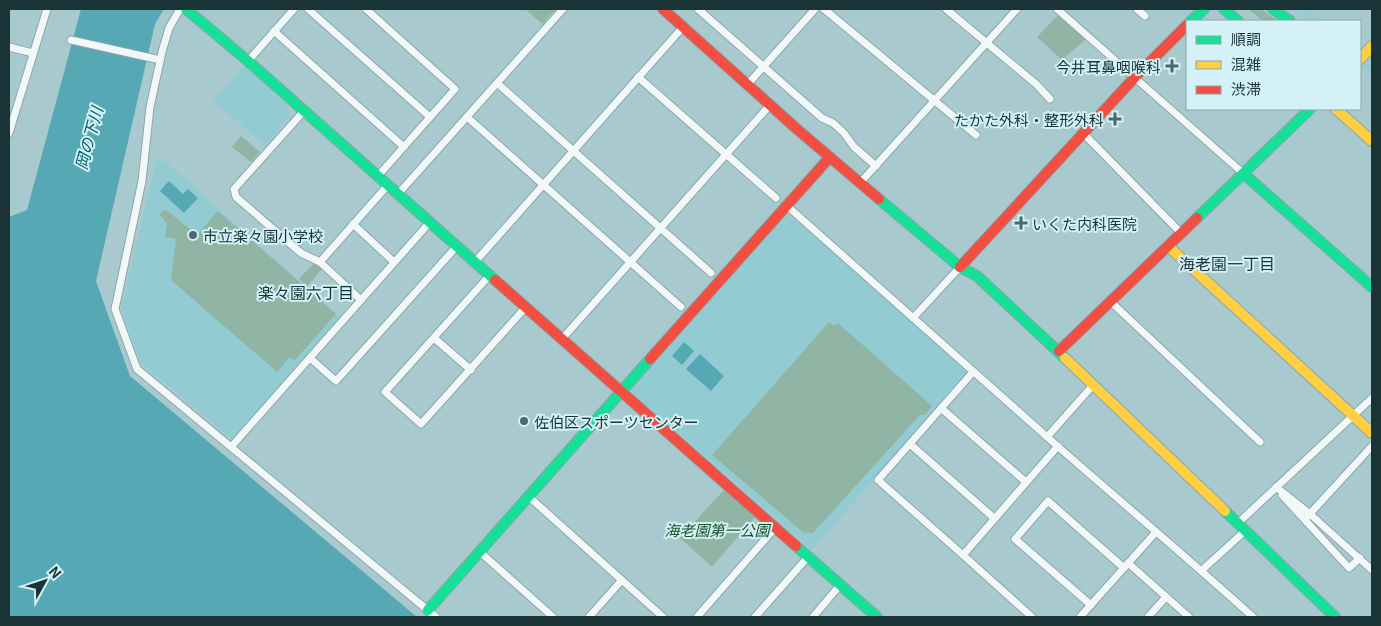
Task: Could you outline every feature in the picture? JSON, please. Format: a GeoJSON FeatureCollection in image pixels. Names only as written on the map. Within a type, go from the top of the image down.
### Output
{"type":"FeatureCollection","features":[{"type":"Feature","properties":{"kind":"main road"},"geometry":{"type":"LineString","coordinates":[[186,9],[304,110],[840,585],[872,616]]}},
{"type":"Feature","properties":{"kind":"main road"},"geometry":{"type":"LineString","coordinates":[[663,9],[860,183],[960,267],[976,276],[1094,384],[1334,617]]}},
{"type":"Feature","properties":{"kind":"main road"},"geometry":{"type":"LineString","coordinates":[[1192,20],[1204,9]]}},
{"type":"Feature","properties":{"kind":"main road"},"geometry":{"type":"LineString","coordinates":[[1224,9],[1237,20]]}},
{"type":"Feature","properties":{"kind":"main road"},"geometry":{"type":"LineString","coordinates":[[1273,9],[1289,20]]}},
{"type":"Feature","properties":{"kind":"main road"},"geometry":{"type":"LineString","coordinates":[[960,267],[1134,77],[1186,26]]}},
{"type":"Feature","properties":{"kind":"main road"},"geometry":{"type":"LineString","coordinates":[[1361,58],[1372,46]]}},
{"type":"Feature","properties":{"kind":"main road"},"geometry":{"type":"LineString","coordinates":[[1058,351],[1309,110]]}},
{"type":"Feature","properties":{"kind":"main road"},"geometry":{"type":"LineString","coordinates":[[1337,110],[1372,142]]}},
{"type":"Feature","properties":{"kind":"main road"},"geometry":{"type":"LineString","coordinates":[[428,610],[830,157]]}},
{"type":"Feature","properties":{"kind":"main road"},"geometry":{"type":"LineString","coordinates":[[1244,174],[1372,287]]}},
{"type":"Feature","properties":{"kind":"main road"},"geometry":{"type":"LineString","coordinates":[[1168,246],[1372,433]]}},
{"type":"Feature","properties":{"kind":"street"},"geometry":{"type":"LineString","coordinates":[[9,133],[46,9]]}},
{"type":"Feature","properties":{"kind":"street"},"geometry":{"type":"LineString","coordinates":[[180,9],[169,28],[150,107],[142,181],[115,308],[137,369],[436,617]]}},
{"type":"Feature","properties":{"kind":"street"},"geometry":{"type":"LineString","coordinates":[[248,61],[294,9]]}},
{"type":"Feature","properties":{"kind":"street"},"geometry":{"type":"LineString","coordinates":[[308,9],[430,117]]}},
{"type":"Feature","properties":{"kind":"street"},"geometry":{"type":"LineString","coordinates":[[366,9],[455,89],[378,176]]}},
{"type":"Feature","properties":{"kind":"street"},"geometry":{"type":"LineString","coordinates":[[398,194],[563,9]]}},
{"type":"Feature","properties":{"kind":"street"},"geometry":{"type":"LineString","coordinates":[[698,9],[822,118],[844,133],[854,147],[876,166]]}},
{"type":"Feature","properties":{"kind":"street"},"geometry":{"type":"LineString","coordinates":[[748,84],[815,9]]}},
{"type":"Feature","properties":{"kind":"street"},"geometry":{"type":"LineString","coordinates":[[824,9],[976,135]]}},
{"type":"Feature","properties":{"kind":"street"},"geometry":{"type":"LineString","coordinates":[[946,9],[1036,84],[1050,99]]}},
{"type":"Feature","properties":{"kind":"street"},"geometry":{"type":"LineString","coordinates":[[860,183],[1017,9]]}},
{"type":"Feature","properties":{"kind":"street"},"geometry":{"type":"LineString","coordinates":[[1057,9],[1244,174]]}},
{"type":"Feature","properties":{"kind":"street"},"geometry":{"type":"LineString","coordinates":[[1137,9],[1145,16]]}},
{"type":"Feature","properties":{"kind":"street"},"geometry":{"type":"LineString","coordinates":[[475,262],[683,26]]}},
{"type":"Feature","properties":{"kind":"street"},"geometry":{"type":"LineString","coordinates":[[274,31],[404,147]]}},
{"type":"Feature","properties":{"kind":"street"},"geometry":{"type":"LineString","coordinates":[[71,40],[156,59]]}},
{"type":"Feature","properties":{"kind":"street"},"geometry":{"type":"LineString","coordinates":[[9,47],[33,53]]}},
{"type":"Feature","properties":{"kind":"street"},"geometry":{"type":"LineString","coordinates":[[638,77],[776,198]]}},
{"type":"Feature","properties":{"kind":"street"},"geometry":{"type":"LineString","coordinates":[[497,83],[711,273]]}},
{"type":"Feature","properties":{"kind":"street"},"geometry":{"type":"LineString","coordinates":[[562,339],[770,105]]}},
{"type":"Feature","properties":{"kind":"street"},"geometry":{"type":"LineString","coordinates":[[304,110],[234,189],[236,197],[301,253],[320,262],[361,300]]}},
{"type":"Feature","properties":{"kind":"street"},"geometry":{"type":"LineString","coordinates":[[467,117],[681,307]]}},
{"type":"Feature","properties":{"kind":"street"},"geometry":{"type":"LineString","coordinates":[[1083,133],[1181,233]]}},
{"type":"Feature","properties":{"kind":"street"},"geometry":{"type":"LineString","coordinates":[[320,262],[388,185]]}},
{"type":"Feature","properties":{"kind":"street"},"geometry":{"type":"LineString","coordinates":[[786,205],[1047,437],[1202,570],[1249,616]]}},
{"type":"Feature","properties":{"kind":"street"},"geometry":{"type":"LineString","coordinates":[[230,447],[430,222]]}},
{"type":"Feature","properties":{"kind":"street"},"geometry":{"type":"LineString","coordinates":[[353,224],[394,262]]}},
{"type":"Feature","properties":{"kind":"street"},"geometry":{"type":"LineString","coordinates":[[310,358],[336,381],[457,246]]}},
{"type":"Feature","properties":{"kind":"street"},"geometry":{"type":"LineString","coordinates":[[913,318],[960,267]]}},
{"type":"Feature","properties":{"kind":"street"},"geometry":{"type":"LineString","coordinates":[[490,275],[385,392],[414,418],[421,424],[526,307]]}},
{"type":"Feature","properties":{"kind":"street"},"geometry":{"type":"LineString","coordinates":[[1110,301],[1260,442]]}},
{"type":"Feature","properties":{"kind":"street"},"geometry":{"type":"LineString","coordinates":[[434,338],[471,370]]}},
{"type":"Feature","properties":{"kind":"street"},"geometry":{"type":"LineString","coordinates":[[974,372],[878,480],[1032,617]]}},
{"type":"Feature","properties":{"kind":"street"},"geometry":{"type":"LineString","coordinates":[[1047,437],[1094,384]]}},
{"type":"Feature","properties":{"kind":"street"},"geometry":{"type":"LineString","coordinates":[[1202,570],[1276,487],[1372,398]]}},
{"type":"Feature","properties":{"kind":"street"},"geometry":{"type":"LineString","coordinates":[[942,408],[1026,482]]}},
{"type":"Feature","properties":{"kind":"street"},"geometry":{"type":"LineString","coordinates":[[910,444],[994,518]]}},
{"type":"Feature","properties":{"kind":"street"},"geometry":{"type":"LineString","coordinates":[[963,555],[1058,446]]}},
{"type":"Feature","properties":{"kind":"street"},"geometry":{"type":"LineString","coordinates":[[1304,520],[1372,446]]}},
{"type":"Feature","properties":{"kind":"street"},"geometry":{"type":"LineString","coordinates":[[1276,487],[1310,514],[1372,570]]}},
{"type":"Feature","properties":{"kind":"street"},"geometry":{"type":"LineString","coordinates":[[1276,487],[1349,568],[1360,558]]}},
{"type":"Feature","properties":{"kind":"street"},"geometry":{"type":"LineString","coordinates":[[528,496],[663,617]]}},
{"type":"Feature","properties":{"kind":"street"},"geometry":{"type":"LineString","coordinates":[[1091,605],[1015,539],[1048,501],[1189,617]]}},
{"type":"Feature","properties":{"kind":"street"},"geometry":{"type":"LineString","coordinates":[[697,617],[775,528]]}},
{"type":"Feature","properties":{"kind":"street"},"geometry":{"type":"LineString","coordinates":[[1080,617],[1156,532]]}},
{"type":"Feature","properties":{"kind":"street"},"geometry":{"type":"LineString","coordinates":[[480,552],[553,617]]}},
{"type":"Feature","properties":{"kind":"street"},"geometry":{"type":"LineString","coordinates":[[755,617],[808,557]]}},
{"type":"Feature","properties":{"kind":"street"},"geometry":{"type":"LineString","coordinates":[[589,617],[622,580]]}},
{"type":"Feature","properties":{"kind":"street"},"geometry":{"type":"LineString","coordinates":[[813,617],[840,585]]}},
{"type":"Feature","properties":{"kind":"street"},"geometry":{"type":"LineString","coordinates":[[1148,617],[1166,597]]}},
{"type":"Feature","properties":{"kind":"shaded area"},"geometry":{"type":"Polygon","coordinates":[[[1294,9],[1307,9],[1320,20],[1307,20],[1294,9]]]}},
{"type":"Feature","properties":{"kind":"shaded area"},"geometry":{"type":"Polygon","coordinates":[[[1361,58],[1372,68],[1372,79],[1361,69],[1361,58]]]}},
{"type":"Feature","properties":{"kind":"shaded area"},"geometry":{"type":"Polygon","coordinates":[[[244,65],[288,104],[289,117],[265,146],[213,100],[244,65]]]}},
{"type":"Feature","properties":{"kind":"shaded area","name":"市立楽々園小学校"},"geometry":{"type":"Polygon","coordinates":[[[157,158],[166,162],[341,318],[233,440],[141,363],[121,309],[157,158]]]}},
{"type":"Feature","properties":{"kind":"shaded area"},"geometry":{"type":"Polygon","coordinates":[[[783,215],[790,215],[967,370],[967,375],[812,549],[632,392],[632,385],[783,215]]]}},
{"type":"Feature","properties":{"kind":"green space"},"geometry":{"type":"Polygon","coordinates":[[[525,9],[556,9],[542,24],[525,9]]]}},
{"type":"Feature","properties":{"kind":"green space"},"geometry":{"type":"Polygon","coordinates":[[[1248,9],[1261,9],[1276,20],[1262,20],[1248,9]]]}},
{"type":"Feature","properties":{"kind":"green space"},"geometry":{"type":"Polygon","coordinates":[[[1058,15],[1086,39],[1062,60],[1037,37],[1058,15]]]}},
{"type":"Feature","properties":{"kind":"green space"},"geometry":{"type":"Polygon","coordinates":[[[241,136],[260,152],[251,162],[232,147],[241,136]]]}},
{"type":"Feature","properties":{"kind":"green space"},"geometry":{"type":"Polygon","coordinates":[[[165,209],[197,235],[218,211],[336,314],[295,360],[289,358],[277,372],[171,280],[176,239],[165,237],[167,224],[159,214],[165,209]]]}},
{"type":"Feature","properties":{"kind":"green space"},"geometry":{"type":"Polygon","coordinates":[[[314,263],[322,269],[307,286],[299,279],[314,263]]]}},
{"type":"Feature","properties":{"kind":"green space"},"geometry":{"type":"Polygon","coordinates":[[[829,322],[834,326],[838,323],[932,406],[925,415],[920,415],[813,533],[804,533],[712,455],[829,322]]]}},
{"type":"Feature","properties":{"kind":"green space","name":"海老園第一公園"},"geometry":{"type":"Polygon","coordinates":[[[724,490],[755,517],[712,567],[680,538],[724,490]]]}},
{"type":"Feature","properties":{"kind":"water","name":"岡の下川"},"geometry":{"type":"Polygon","coordinates":[[[81,9],[164,9],[155,24],[96,281],[130,376],[417,617],[9,617],[9,217],[27,210],[81,9]]]}},
{"type":"Feature","properties":{"kind":"water"},"geometry":{"type":"Polygon","coordinates":[[[169,181],[183,194],[188,189],[198,198],[184,213],[160,191],[169,181]]]}},
{"type":"Feature","properties":{"kind":"water"},"geometry":{"type":"Polygon","coordinates":[[[684,342],[694,351],[682,365],[672,356],[684,342]]]}},
{"type":"Feature","properties":{"kind":"water"},"geometry":{"type":"Polygon","coordinates":[[[700,354],[724,376],[711,391],[686,369],[700,354]]]}},
{"type":"Feature","properties":{"kind":"tram line"},"geometry":{"type":"LineString","coordinates":[[1298,9],[1311,20]]}},
{"type":"Feature","properties":{"kind":"tram line"},"geometry":{"type":"LineString","coordinates":[[1361,65],[1372,75]]}},
{"type":"Feature","properties":{"kind":"traffic: fast"},"geometry":{"type":"LineString","coordinates":[[186,9],[248,61],[495,280]]}},
{"type":"Feature","properties":{"kind":"traffic: fast"},"geometry":{"type":"LineString","coordinates":[[1192,20],[1204,9]]}},
{"type":"Feature","properties":{"kind":"traffic: fast"},"geometry":{"type":"LineString","coordinates":[[1224,9],[1237,20]]}},
{"type":"Feature","properties":{"kind":"traffic: fast"},"geometry":{"type":"LineString","coordinates":[[1273,9],[1289,20]]}},
{"type":"Feature","properties":{"kind":"traffic: fast"},"geometry":{"type":"LineString","coordinates":[[1197,218],[1309,110]]}},
{"type":"Feature","properties":{"kind":"traffic: fast"},"geometry":{"type":"LineString","coordinates":[[1244,174],[1372,287]]}},
{"type":"Feature","properties":{"kind":"traffic: fast"},"geometry":{"type":"LineString","coordinates":[[879,199],[960,267],[977,276],[1065,358]]}},
{"type":"Feature","properties":{"kind":"traffic: fast"},"geometry":{"type":"LineString","coordinates":[[428,610],[650,359]]}},
{"type":"Feature","properties":{"kind":"traffic: fast"},"geometry":{"type":"LineString","coordinates":[[1225,511],[1335,617]]}},
{"type":"Feature","properties":{"kind":"traffic: fast"},"geometry":{"type":"LineString","coordinates":[[796,546],[877,617]]}},
{"type":"Feature","properties":{"kind":"traffic: slow"},"geometry":{"type":"LineString","coordinates":[[1361,58],[1372,46]]}},
{"type":"Feature","properties":{"kind":"traffic: slow"},"geometry":{"type":"LineString","coordinates":[[1337,110],[1372,141]]}},
{"type":"Feature","properties":{"kind":"traffic: slow"},"geometry":{"type":"LineString","coordinates":[[1168,246],[1372,433]]}},
{"type":"Feature","properties":{"kind":"traffic: slow"},"geometry":{"type":"LineString","coordinates":[[1065,358],[1225,511]]}},
{"type":"Feature","properties":{"kind":"traffic: jam"},"geometry":{"type":"LineString","coordinates":[[663,9],[798,130],[879,199]]}},
{"type":"Feature","properties":{"kind":"traffic: jam"},"geometry":{"type":"LineString","coordinates":[[960,267],[1135,77],[1186,26]]}},
{"type":"Feature","properties":{"kind":"traffic: jam"},"geometry":{"type":"LineString","coordinates":[[650,359],[830,157]]}},
{"type":"Feature","properties":{"kind":"traffic: jam"},"geometry":{"type":"LineString","coordinates":[[1059,351],[1197,218]]}},
{"type":"Feature","properties":{"kind":"traffic: jam"},"geometry":{"type":"LineString","coordinates":[[495,280],[796,546]]}},
{"type":"Feature","properties":{"kind":"place","name":"今井耳鼻咽喉科"},"geometry":{"type":"Point","coordinates":[1172,66]}},
{"type":"Feature","properties":{"kind":"place","name":"たかた外科・整形外科"},"geometry":{"type":"Point","coordinates":[1115,119]}},
{"type":"Feature","properties":{"kind":"place","name":"いくた内科医院"},"geometry":{"type":"Point","coordinates":[1021,223]}},
{"type":"Feature","properties":{"kind":"place","name":"市立楽々園小学校"},"geometry":{"type":"Point","coordinates":[193,235]}},
{"type":"Feature","properties":{"kind":"place","name":"佐伯区スポーツセンター"},"geometry":{"type":"Point","coordinates":[524,421]}},
{"type":"Feature","properties":{"kind":"district","name":"海老園一丁目"},"geometry":{"type":"Point","coordinates":[1227,263]}},
{"type":"Feature","properties":{"kind":"district","name":"楽々園六丁目"},"geometry":{"type":"Point","coordinates":[306,292]}}]}
